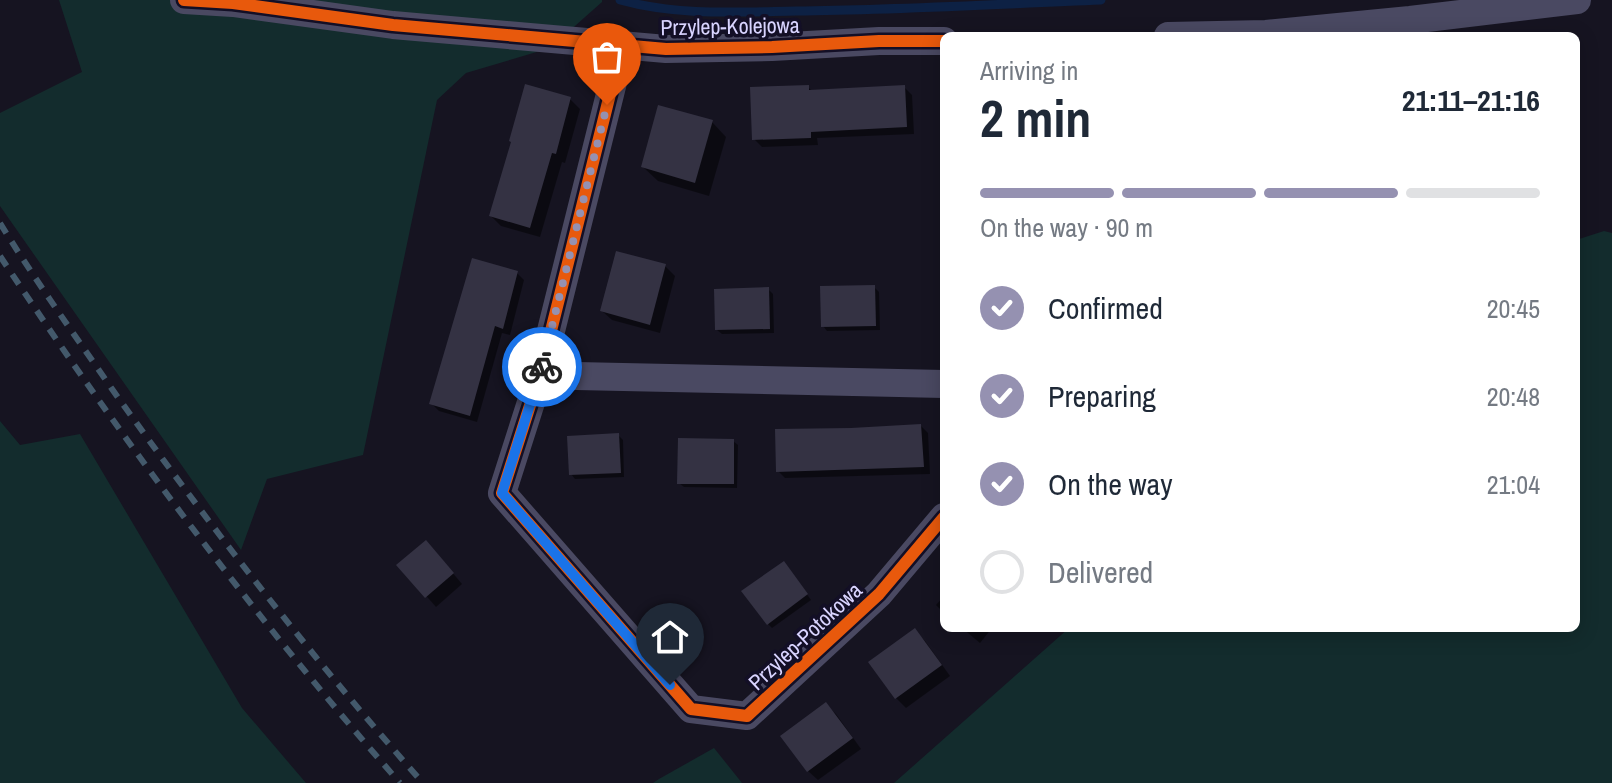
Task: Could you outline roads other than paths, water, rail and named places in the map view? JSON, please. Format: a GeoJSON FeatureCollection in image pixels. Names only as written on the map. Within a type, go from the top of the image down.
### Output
{"type":"FeatureCollection","features":[{"type":"Feature","properties":{"kind":"street","name":"Przylep-Kolejowa"},"geometry":{"type":"LineString","coordinates":[[184,0],[233,3],[393,25],[666,49],[940,41]]}},
{"type":"Feature","properties":{"kind":"street"},"geometry":{"type":"LineString","coordinates":[[1295,32],[1577,0]]}},
{"type":"Feature","properties":{"kind":"street","name":"Przylep-Potokowa"},"geometry":{"type":"LineString","coordinates":[[622,46],[541,371],[502,493],[691,709],[747,716],[879,594],[940,522]]}},
{"type":"Feature","properties":{"kind":"street"},"geometry":{"type":"LineString","coordinates":[[541,371],[576,376],[940,384]]}},
{"type":"Feature","properties":{"kind":"waterway"},"geometry":{"type":"LineString","coordinates":[[620,0],[663,9],[730,12],[1101,0]]}},
{"type":"Feature","properties":{"kind":"railway"},"geometry":{"type":"LineString","coordinates":[[0,223],[112,389],[186,490],[301,639],[423,783]]}},
{"type":"Feature","properties":{"kind":"railway"},"geometry":{"type":"LineString","coordinates":[[0,256],[93,393],[241,592],[400,783]]}}]}
